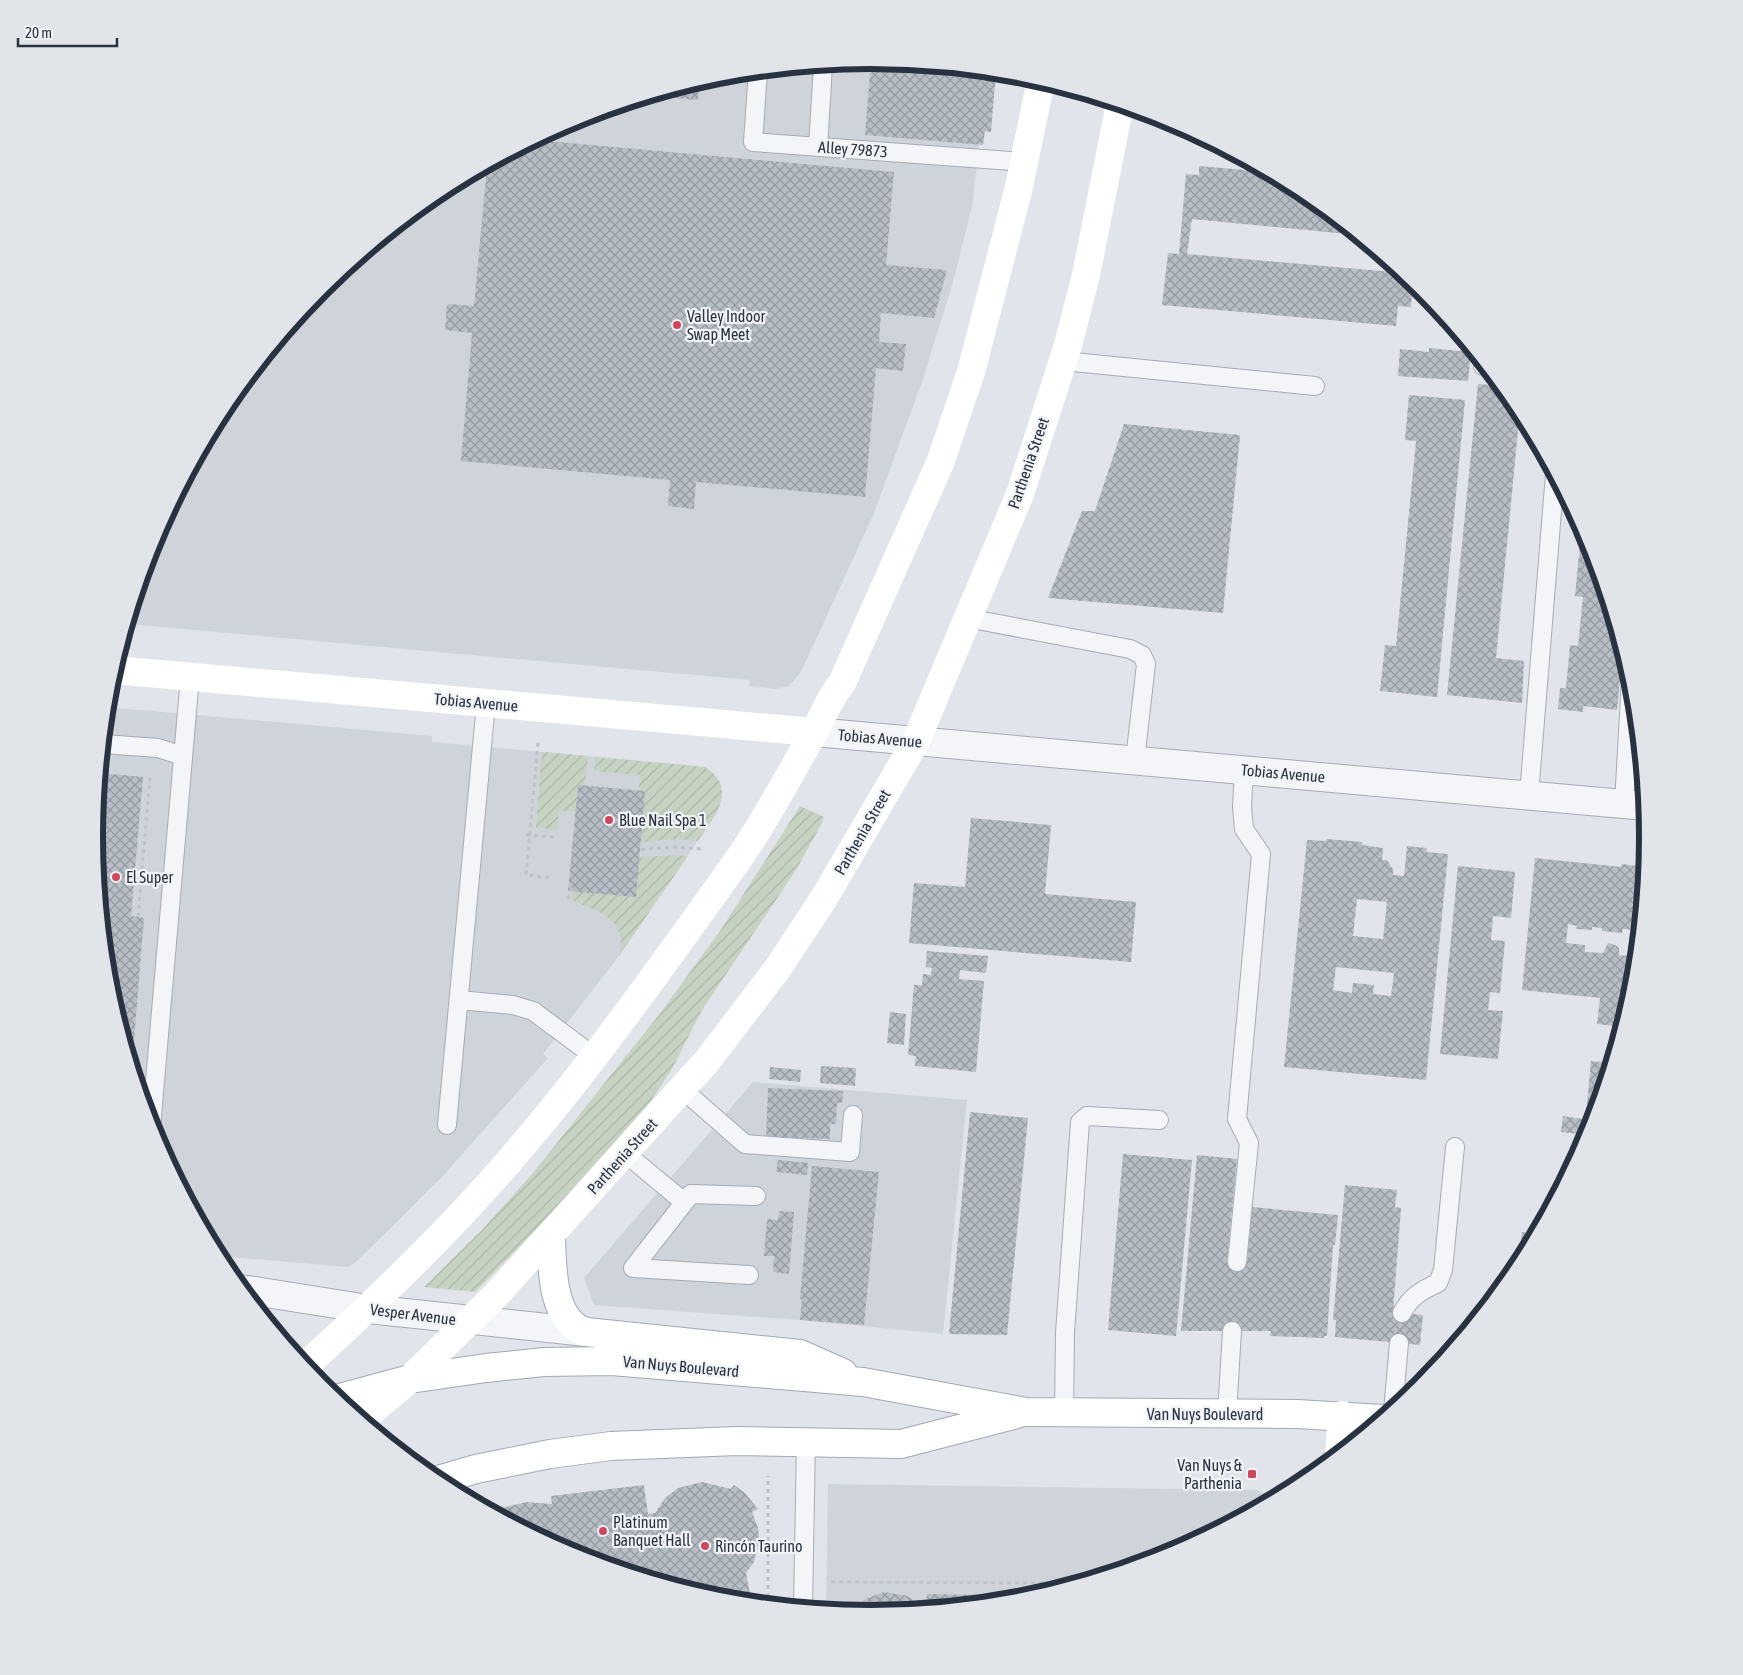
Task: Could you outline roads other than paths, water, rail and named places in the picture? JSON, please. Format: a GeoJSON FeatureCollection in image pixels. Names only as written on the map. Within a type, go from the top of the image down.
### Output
{"type":"FeatureCollection","features":[{"type":"Feature","properties":{"kind":"main road"},"geometry":{"type":"LineString","coordinates":[[310,1361],[368,1309],[470,1206],[594,1057],[746,848],[814,732],[842,683],[940,463],[971,372],[1024,162],[1039,88]]}},
{"type":"Feature","properties":{"kind":"main road","name":"Parthenia Street"},"geometry":{"type":"LineString","coordinates":[[366,1416],[410,1379],[471,1321],[551,1236],[707,1061],[778,968],[824,898],[916,741],[1020,494],[1063,361],[1086,275],[1119,110]]}},
{"type":"Feature","properties":{"kind":"main road","name":"Tobias Avenue"},"geometry":{"type":"LineString","coordinates":[[122,671],[814,732]]}},
{"type":"Feature","properties":{"kind":"main road"},"geometry":{"type":"LineString","coordinates":[[551,1236],[552,1264],[560,1307],[573,1327],[586,1332],[800,1354],[863,1382]]}},
{"type":"Feature","properties":{"kind":"main road","name":"Van Nuys Boulevard"},"geometry":{"type":"LineString","coordinates":[[345,1397],[410,1379],[510,1364],[612,1361],[863,1382],[1026,1412],[1342,1415],[1374,1418]]}},
{"type":"Feature","properties":{"kind":"main road","name":"Van Nuys Boulevard"},"geometry":{"type":"LineString","coordinates":[[446,1478],[494,1465],[611,1446],[737,1441],[901,1444],[1026,1412]]}},
{"type":"Feature","properties":{"kind":"main road"},"geometry":{"type":"LineString","coordinates":[[1340,1446],[1342,1415]]}},
{"type":"Feature","properties":{"kind":"street","name":"Tobias Avenue"},"geometry":{"type":"LineString","coordinates":[[814,732],[1635,805]]}},
{"type":"Feature","properties":{"kind":"street","name":"Vesper Avenue"},"geometry":{"type":"LineString","coordinates":[[250,1290],[368,1309],[586,1332]]}},
{"type":"Feature","properties":{"kind":"lane"},"geometry":{"type":"LineString","coordinates":[[818,147],[823,70]]}},
{"type":"Feature","properties":{"kind":"lane","name":"Alley 79873"},"geometry":{"type":"LineString","coordinates":[[758,77],[753,142],[1024,162]]}},
{"type":"Feature","properties":{"kind":"lane"},"geometry":{"type":"LineString","coordinates":[[1063,361],[1315,386]]}},
{"type":"Feature","properties":{"kind":"lane"},"geometry":{"type":"LineString","coordinates":[[1529,795],[1554,484]]}},
{"type":"Feature","properties":{"kind":"lane"},"geometry":{"type":"LineString","coordinates":[[967,618],[1130,649],[1142,655],[1146,664],[1135,760]]}},
{"type":"Feature","properties":{"kind":"lane"},"geometry":{"type":"LineString","coordinates":[[153,1109],[190,677]]}},
{"type":"Feature","properties":{"kind":"lane"},"geometry":{"type":"LineString","coordinates":[[447,1125],[486,703]]}},
{"type":"Feature","properties":{"kind":"lane"},"geometry":{"type":"LineString","coordinates":[[1633,730],[1635,805]]}},
{"type":"Feature","properties":{"kind":"lane"},"geometry":{"type":"LineString","coordinates":[[108,744],[164,749],[183,756]]}},
{"type":"Feature","properties":{"kind":"lane"},"geometry":{"type":"LineString","coordinates":[[1237,1262],[1249,1142],[1237,1119],[1261,854],[1244,829],[1242,807],[1244,770]]}},
{"type":"Feature","properties":{"kind":"lane"},"geometry":{"type":"LineString","coordinates":[[459,1000],[513,1005],[534,1011],[594,1057]]}},
{"type":"Feature","properties":{"kind":"lane"},"geometry":{"type":"LineString","coordinates":[[682,1089],[745,1144],[850,1152],[853,1115]]}},
{"type":"Feature","properties":{"kind":"lane"},"geometry":{"type":"LineString","coordinates":[[1064,1412],[1065,1333],[1080,1122],[1087,1116],[1159,1120]]}},
{"type":"Feature","properties":{"kind":"lane"},"geometry":{"type":"LineString","coordinates":[[1402,1313],[1408,1300],[1424,1289],[1438,1283],[1443,1270],[1455,1147]]}},
{"type":"Feature","properties":{"kind":"lane"},"geometry":{"type":"LineString","coordinates":[[625,1153],[684,1202]]}},
{"type":"Feature","properties":{"kind":"lane"},"geometry":{"type":"LineString","coordinates":[[749,1275],[633,1268],[691,1194],[756,1196]]}},
{"type":"Feature","properties":{"kind":"lane"},"geometry":{"type":"LineString","coordinates":[[1227,1414],[1232,1331]]}},
{"type":"Feature","properties":{"kind":"lane"},"geometry":{"type":"LineString","coordinates":[[1394,1400],[1399,1343]]}},
{"type":"Feature","properties":{"kind":"lane"},"geometry":{"type":"LineString","coordinates":[[803,1603],[806,1442]]}},
{"type":"Feature","properties":{"kind":"place","name":"Valley Indoor Swap Meet"},"geometry":{"type":"Point","coordinates":[677,325]}},
{"type":"Feature","properties":{"kind":"place","name":"Blue Nail Spa 1"},"geometry":{"type":"Point","coordinates":[609,820]}},
{"type":"Feature","properties":{"kind":"place","name":"El Super"},"geometry":{"type":"Point","coordinates":[116,877]}},
{"type":"Feature","properties":{"kind":"place","name":"Van Nuys & Parthenia"},"geometry":{"type":"Point","coordinates":[1252,1474]}},
{"type":"Feature","properties":{"kind":"place","name":"Platinum Banquet Hall"},"geometry":{"type":"Point","coordinates":[603,1531]}},
{"type":"Feature","properties":{"kind":"place","name":"Rincón Taurino"},"geometry":{"type":"Point","coordinates":[705,1546]}}]}
